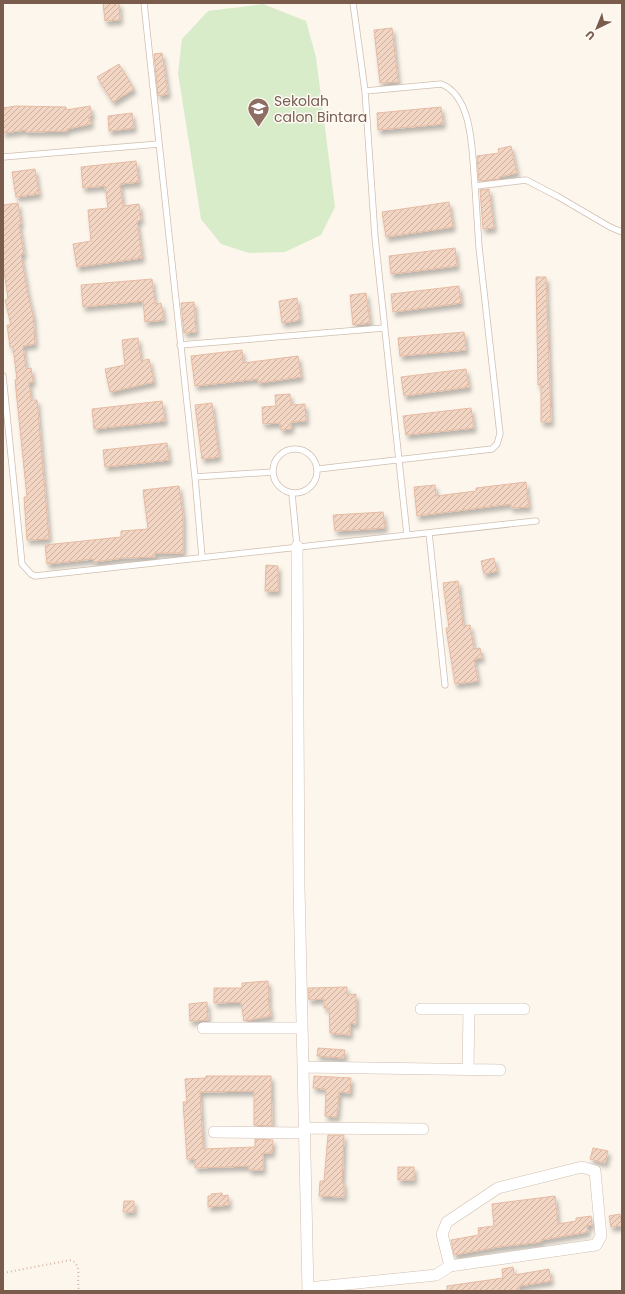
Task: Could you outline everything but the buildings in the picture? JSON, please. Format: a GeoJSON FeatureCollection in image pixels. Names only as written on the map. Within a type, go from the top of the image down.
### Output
{"type":"FeatureCollection","features":[{"type":"Feature","properties":{"kind":"street"},"geometry":{"type":"LineString","coordinates":[[297,546],[302,1028],[308,1290],[436,1275],[450,1266],[596,1245],[601,1236],[595,1171],[582,1167],[498,1188],[480,1199],[447,1222],[442,1234],[450,1266]]}},
{"type":"Feature","properties":{"kind":"street"},"geometry":{"type":"LineString","coordinates":[[421,1009],[524,1009]]}},
{"type":"Feature","properties":{"kind":"street"},"geometry":{"type":"LineString","coordinates":[[468,1069],[469,1009]]}},
{"type":"Feature","properties":{"kind":"street"},"geometry":{"type":"LineString","coordinates":[[203,1028],[302,1028]]}},
{"type":"Feature","properties":{"kind":"street"},"geometry":{"type":"LineString","coordinates":[[303,1067],[500,1070]]}},
{"type":"Feature","properties":{"kind":"street"},"geometry":{"type":"LineString","coordinates":[[214,1132],[423,1129]]}},
{"type":"Feature","properties":{"kind":"lane"},"geometry":{"type":"LineString","coordinates":[[144,3],[195,476],[202,557]]}},
{"type":"Feature","properties":{"kind":"lane"},"geometry":{"type":"LineString","coordinates":[[353,3],[365,91],[375,237],[407,535]]}},
{"type":"Feature","properties":{"kind":"lane"},"geometry":{"type":"LineString","coordinates":[[318,469],[492,449],[498,441],[500,434],[479,247],[469,128],[463,104],[452,90],[441,84],[365,91]]}},
{"type":"Feature","properties":{"kind":"lane"},"geometry":{"type":"LineString","coordinates":[[3,157],[159,144]]}},
{"type":"Feature","properties":{"kind":"lane"},"geometry":{"type":"LineString","coordinates":[[475,186],[526,180],[610,227],[622,232]]}},
{"type":"Feature","properties":{"kind":"lane"},"geometry":{"type":"LineString","coordinates":[[180,345],[384,328]]}},
{"type":"Feature","properties":{"kind":"lane"},"geometry":{"type":"LineString","coordinates":[[3,376],[22,564],[35,576],[297,546],[536,521]]}},
{"type":"Feature","properties":{"kind":"lane"},"geometry":{"type":"LineString","coordinates":[[294,449],[302,450],[310,454],[318,469],[316,479],[311,488],[302,493],[292,494],[279,486],[273,472],[274,464],[278,456],[285,451],[294,449]]}},
{"type":"Feature","properties":{"kind":"lane"},"geometry":{"type":"LineString","coordinates":[[195,476],[273,472]]}},
{"type":"Feature","properties":{"kind":"lane"},"geometry":{"type":"LineString","coordinates":[[292,494],[297,546]]}},
{"type":"Feature","properties":{"kind":"lane"},"geometry":{"type":"LineString","coordinates":[[429,533],[445,685]]}},
{"type":"Feature","properties":{"kind":"path"},"geometry":{"type":"LineString","coordinates":[[3,1273],[70,1260],[76,1263],[78,1267],[77,1279],[79,1291]]}},
{"type":"Feature","properties":{"kind":"green space"},"geometry":{"type":"Polygon","coordinates":[[[263,4],[306,21],[316,57],[335,207],[321,235],[285,252],[249,253],[221,244],[201,219],[178,73],[182,39],[208,11],[263,4]]]}},
{"type":"Feature","properties":{"kind":"place","name":"Sekolah calon Bintara"},"geometry":{"type":"Point","coordinates":[259,128]}}]}
